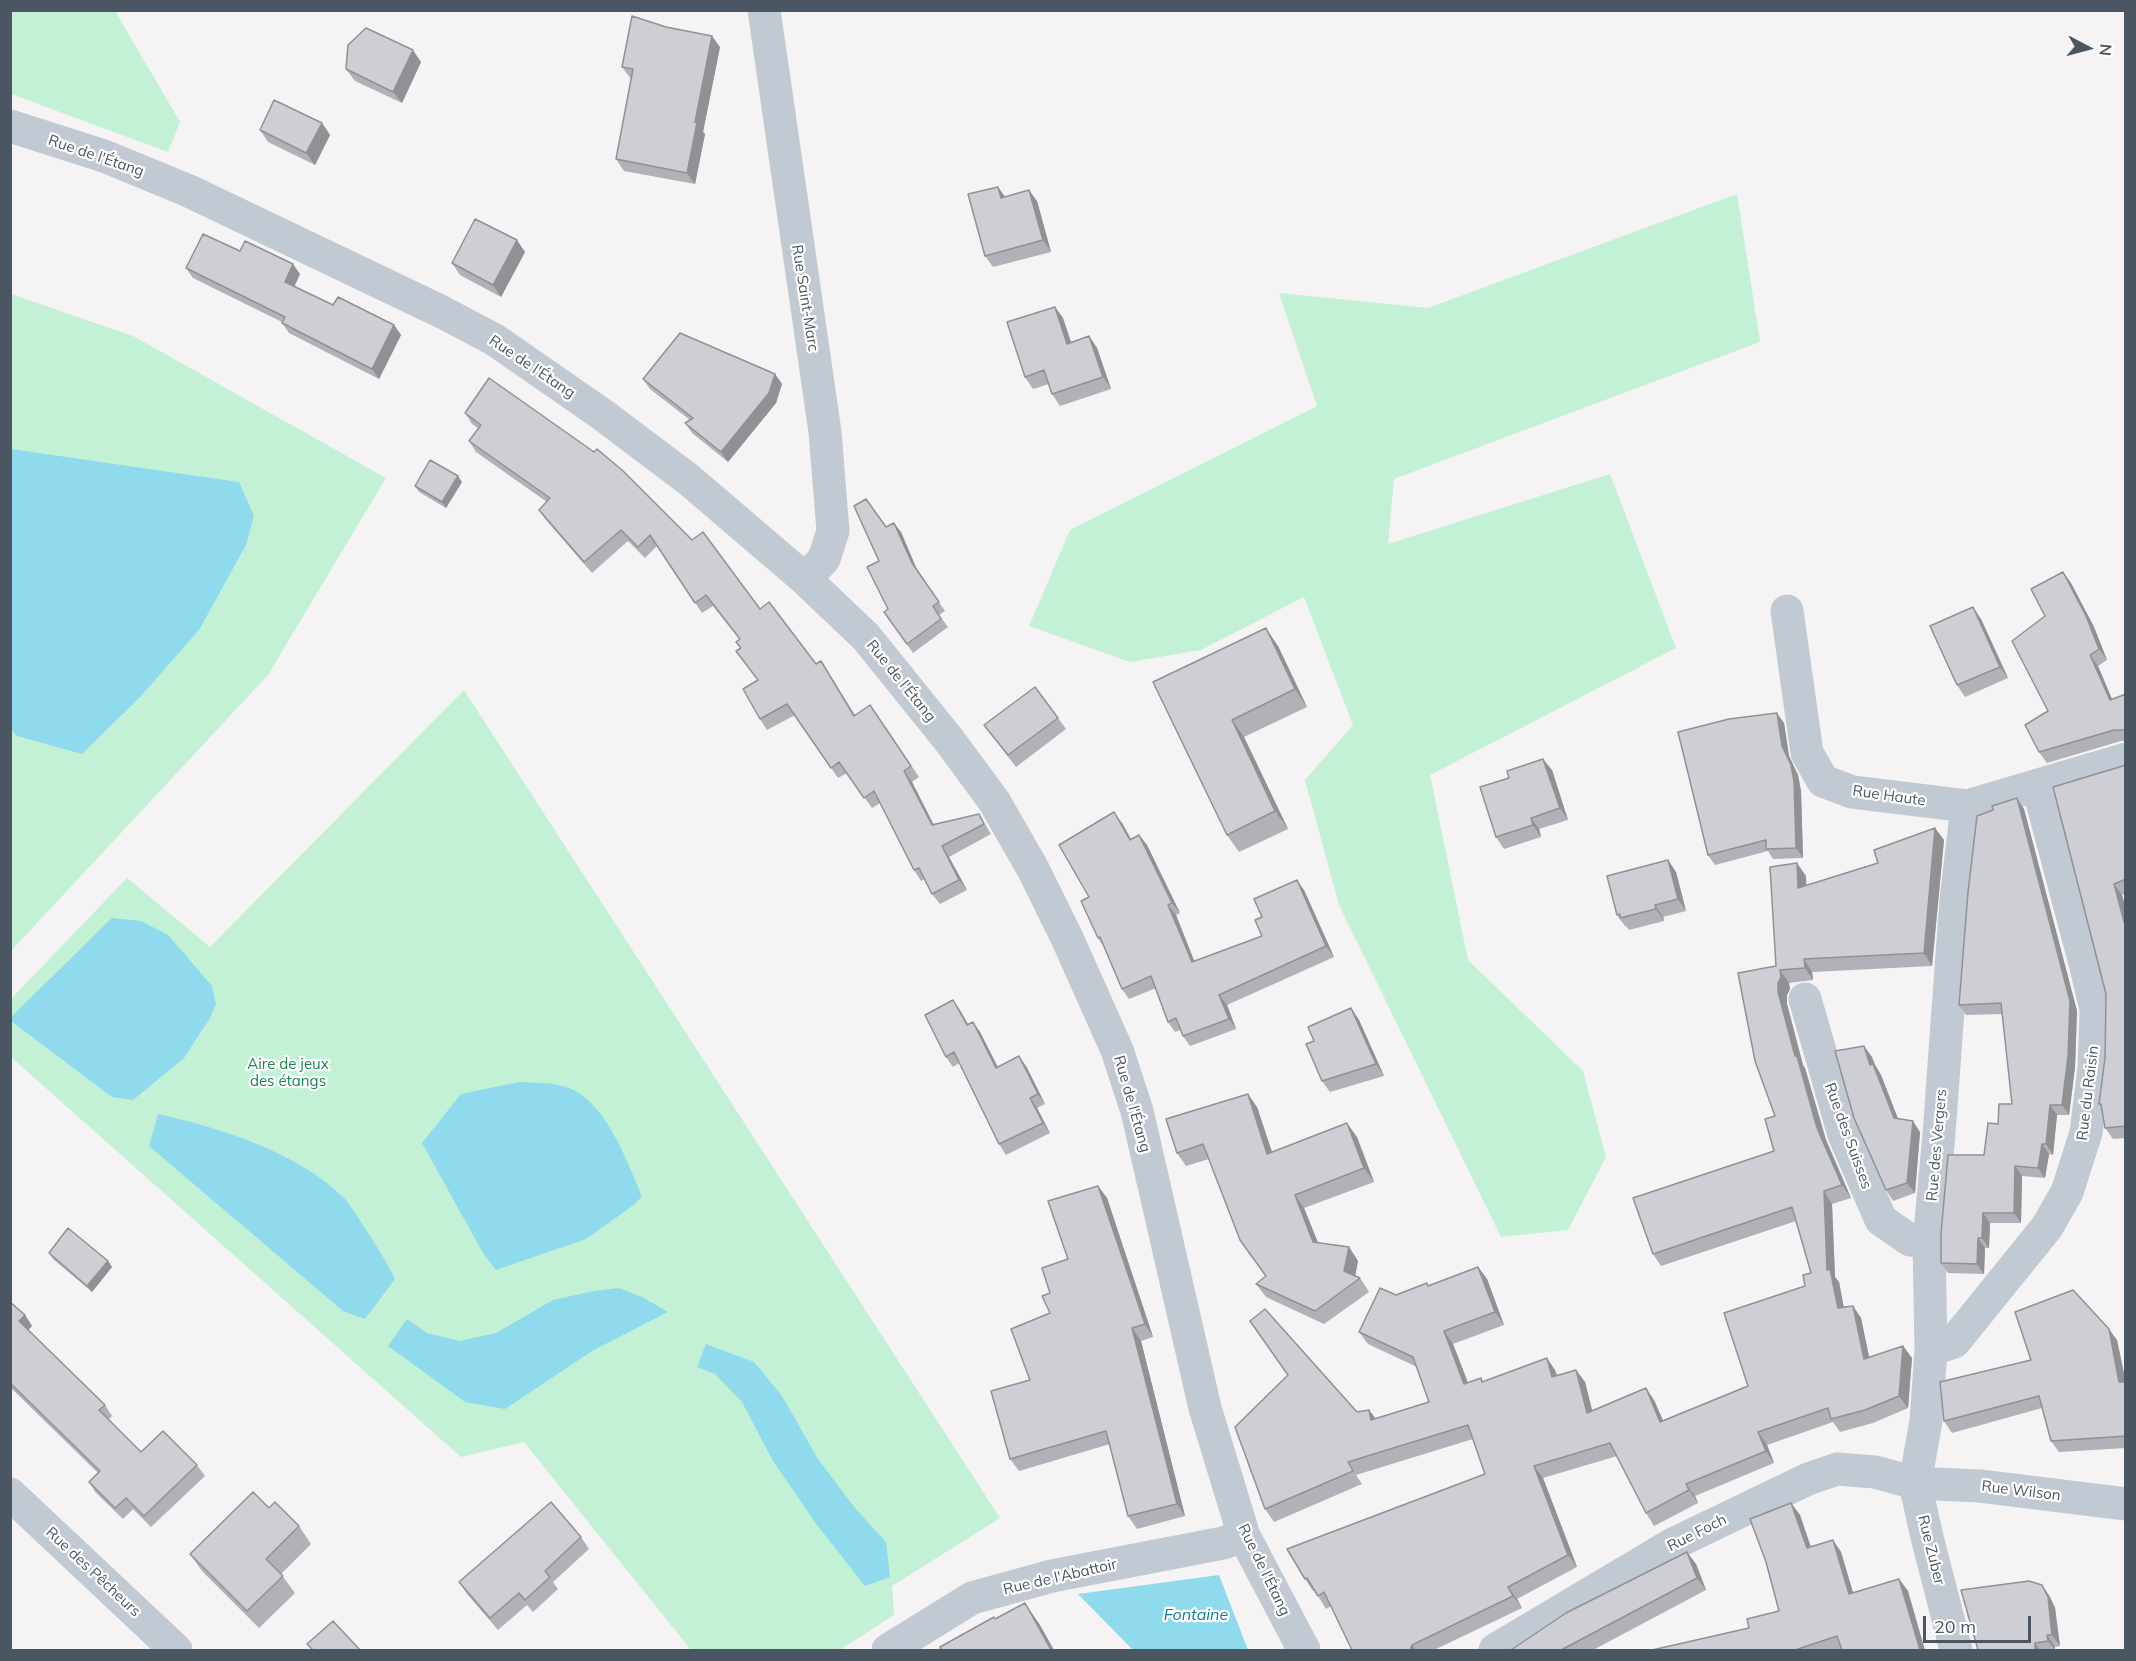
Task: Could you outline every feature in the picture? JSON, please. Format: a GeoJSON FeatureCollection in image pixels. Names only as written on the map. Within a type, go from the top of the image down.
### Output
{"type":"FeatureCollection","features":[{"type":"Feature","properties":{"kind":"street","name":"Rue Saint-Marc"},"geometry":{"type":"LineString","coordinates":[[764,10],[825,432],[833,531],[824,559],[806,579]]}},
{"type":"Feature","properties":{"kind":"street","name":"Rue de l'Étang"},"geometry":{"type":"LineString","coordinates":[[10,126],[104,156],[189,190],[442,312],[495,340],[603,415],[688,479],[806,579],[866,637],[949,740],[994,801],[1033,869],[1117,1050],[1137,1112],[1204,1408],[1244,1536],[1304,1650]]}},
{"type":"Feature","properties":{"kind":"street","name":"Rue Haute"},"geometry":{"type":"LineString","coordinates":[[1787,611],[1807,753],[1823,782],[1852,792],[1967,806],[2038,787],[2126,759]]}},
{"type":"Feature","properties":{"kind":"street","name":"Rue du Raisin"},"geometry":{"type":"LineString","coordinates":[[1931,1350],[1954,1342],[2047,1227],[2067,1192],[2086,1133],[2094,1068],[2096,1009],[2038,787]]}},
{"type":"Feature","properties":{"kind":"street","name":"Rue des Vergers"},"geometry":{"type":"LineString","coordinates":[[1916,1483],[1926,1421],[1931,1350],[1929,1242],[1956,900],[1967,806]]}},
{"type":"Feature","properties":{"kind":"street","name":"Rue des Suisses"},"geometry":{"type":"LineString","coordinates":[[1805,999],[1844,1135],[1881,1220],[1910,1240],[1929,1242]]}},
{"type":"Feature","properties":{"kind":"street","name":"Rue Foch"},"geometry":{"type":"LineString","coordinates":[[1494,1650],[1673,1544],[1808,1479],[1837,1469],[1875,1472],[1916,1483]]}},
{"type":"Feature","properties":{"kind":"street","name":"Rue Wilson"},"geometry":{"type":"LineString","coordinates":[[1916,1483],[1980,1486],[2126,1504]]}},
{"type":"Feature","properties":{"kind":"street","name":"Rue Zuber"},"geometry":{"type":"LineString","coordinates":[[1916,1483],[1927,1537],[1956,1650]]}},
{"type":"Feature","properties":{"kind":"street","name":"Rue des Pêcheurs"},"geometry":{"type":"LineString","coordinates":[[10,1494],[176,1650]]}},
{"type":"Feature","properties":{"kind":"street","name":"Rue de l'Abattoir"},"geometry":{"type":"LineString","coordinates":[[888,1650],[972,1598],[1052,1576],[1223,1543],[1244,1536]]}},
{"type":"Feature","properties":{"kind":"green space"},"geometry":{"type":"Polygon","coordinates":[[[10,11],[115,11],[180,122],[168,152],[11,94],[10,11]]]}},
{"type":"Feature","properties":{"kind":"green space"},"geometry":{"type":"Polygon","coordinates":[[[1737,194],[1760,342],[1394,479],[1388,544],[1610,474],[1676,648],[1430,775],[1468,960],[1583,1071],[1606,1157],[1568,1230],[1501,1237],[1339,905],[1305,780],[1353,725],[1304,597],[1201,650],[1130,662],[1029,626],[1070,530],[1317,406],[1279,293],[1428,308],[1737,194]]]}},
{"type":"Feature","properties":{"kind":"green space"},"geometry":{"type":"Polygon","coordinates":[[[11,294],[133,336],[386,478],[268,675],[11,951],[11,294]]]}},
{"type":"Feature","properties":{"kind":"green space","name":"Aire de jeux des étangs"},"geometry":{"type":"Polygon","coordinates":[[[464,690],[1000,1518],[892,1586],[894,1615],[840,1650],[691,1650],[524,1442],[461,1457],[11,1057],[11,999],[127,878],[210,947],[464,690]]]}},
{"type":"Feature","properties":{"kind":"water"},"geometry":{"type":"Polygon","coordinates":[[[11,449],[239,482],[254,516],[246,545],[199,630],[141,696],[82,754],[17,736],[11,729],[11,449]]]}},
{"type":"Feature","properties":{"kind":"water"},"geometry":{"type":"Polygon","coordinates":[[[112,918],[141,921],[168,935],[212,986],[216,1004],[210,1018],[184,1058],[133,1100],[112,1097],[11,1021],[11,1017],[112,918]]]}},
{"type":"Feature","properties":{"kind":"water"},"geometry":{"type":"Polygon","coordinates":[[[519,1082],[561,1085],[580,1094],[592,1104],[622,1149],[642,1196],[635,1204],[586,1239],[496,1270],[483,1253],[422,1143],[461,1094],[519,1082]]]}},
{"type":"Feature","properties":{"kind":"water"},"geometry":{"type":"Polygon","coordinates":[[[158,1114],[257,1144],[304,1167],[344,1198],[372,1239],[395,1279],[365,1319],[343,1311],[149,1146],[158,1114]]]}},
{"type":"Feature","properties":{"kind":"water"},"geometry":{"type":"Polygon","coordinates":[[[619,1288],[642,1297],[668,1312],[592,1351],[505,1409],[465,1402],[388,1346],[407,1319],[427,1333],[460,1341],[496,1333],[553,1300],[619,1288]]]}},
{"type":"Feature","properties":{"kind":"water"},"geometry":{"type":"Polygon","coordinates":[[[706,1344],[754,1362],[782,1396],[818,1459],[855,1508],[886,1542],[890,1577],[865,1586],[817,1525],[773,1461],[742,1402],[715,1374],[697,1367],[706,1344]]]}},
{"type":"Feature","properties":{"kind":"water","name":"Fontaine"},"geometry":{"type":"Polygon","coordinates":[[[1219,1575],[1248,1650],[1133,1650],[1078,1594],[1219,1575]]]}},
{"type":"Feature","properties":{"kind":"building"},"geometry":{"type":"Polygon","coordinates":[[[632,16],[666,27],[712,36],[687,173],[616,159],[633,69],[622,67],[632,16]]]}},
{"type":"Feature","properties":{"kind":"building"},"geometry":{"type":"Polygon","coordinates":[[[366,28],[413,50],[393,92],[346,69],[348,45],[366,28]]]}},
{"type":"Feature","properties":{"kind":"building"},"geometry":{"type":"Polygon","coordinates":[[[274,100],[322,123],[306,153],[260,130],[274,100]]]}},
{"type":"Feature","properties":{"kind":"building"},"geometry":{"type":"Polygon","coordinates":[[[998,187],[1001,198],[1029,190],[1043,240],[985,256],[968,194],[998,187]]]}},
{"type":"Feature","properties":{"kind":"building"},"geometry":{"type":"Polygon","coordinates":[[[475,219],[517,240],[493,285],[452,263],[475,219]]]}},
{"type":"Feature","properties":{"kind":"building"},"geometry":{"type":"Polygon","coordinates":[[[203,234],[240,251],[245,241],[293,264],[285,282],[333,305],[338,297],[394,325],[372,369],[282,323],[285,317],[186,268],[203,234]]]}},
{"type":"Feature","properties":{"kind":"building"},"geometry":{"type":"Polygon","coordinates":[[[1055,307],[1067,344],[1089,336],[1103,377],[1052,394],[1044,370],[1025,377],[1007,322],[1055,307]]]}},
{"type":"Feature","properties":{"kind":"building"},"geometry":{"type":"Polygon","coordinates":[[[680,333],[775,374],[769,393],[721,452],[685,423],[693,418],[643,379],[680,333]]]}},
{"type":"Feature","properties":{"kind":"building"},"geometry":{"type":"Polygon","coordinates":[[[489,378],[594,452],[597,449],[622,470],[692,540],[703,532],[760,609],[769,602],[816,664],[821,661],[854,716],[870,705],[911,766],[904,771],[932,825],[979,814],[984,824],[942,846],[959,880],[932,894],[919,868],[914,870],[874,791],[864,798],[839,762],[831,768],[787,704],[760,719],[743,689],[758,680],[736,651],[741,648],[736,642],[740,639],[706,595],[695,603],[650,535],[638,547],[621,530],[584,562],[539,510],[550,498],[469,441],[481,425],[465,413],[489,378]]]}},
{"type":"Feature","properties":{"kind":"building"},"geometry":{"type":"Polygon","coordinates":[[[430,460],[458,476],[442,502],[415,486],[430,460]]]}},
{"type":"Feature","properties":{"kind":"building"},"geometry":{"type":"Polygon","coordinates":[[[866,499],[886,527],[894,523],[912,563],[939,602],[933,606],[941,619],[907,644],[884,612],[888,609],[867,567],[879,561],[854,506],[866,499]]]}},
{"type":"Feature","properties":{"kind":"building"},"geometry":{"type":"Polygon","coordinates":[[[2063,572],[2086,616],[2099,649],[2090,655],[2110,700],[2126,694],[2126,731],[2114,730],[2039,752],[2025,725],[2048,711],[2012,641],[2045,616],[2031,589],[2063,572]]]}},
{"type":"Feature","properties":{"kind":"building"},"geometry":{"type":"Polygon","coordinates":[[[1973,607],[2000,667],[1957,685],[1930,626],[1973,607]]]}},
{"type":"Feature","properties":{"kind":"building"},"geometry":{"type":"Polygon","coordinates":[[[1266,628],[1295,689],[1232,720],[1275,811],[1227,835],[1153,682],[1266,628]]]}},
{"type":"Feature","properties":{"kind":"building"},"geometry":{"type":"Polygon","coordinates":[[[1035,687],[1058,718],[1008,755],[984,725],[1035,687]]]}},
{"type":"Feature","properties":{"kind":"building"},"geometry":{"type":"Polygon","coordinates":[[[1777,713],[1782,746],[1791,765],[1794,781],[1796,848],[1766,849],[1766,840],[1708,855],[1678,732],[1729,719],[1777,713]]]}},
{"type":"Feature","properties":{"kind":"building"},"geometry":{"type":"Polygon","coordinates":[[[1543,759],[1560,808],[1531,818],[1533,825],[1496,837],[1480,787],[1509,778],[1507,771],[1543,759]]]}},
{"type":"Feature","properties":{"kind":"building"},"geometry":{"type":"Polygon","coordinates":[[[2126,765],[2126,879],[2114,884],[2126,929],[2126,1126],[2105,1128],[2101,1104],[2099,1104],[2105,1058],[2106,994],[2053,787],[2126,765]]]}},
{"type":"Feature","properties":{"kind":"building"},"geometry":{"type":"Polygon","coordinates":[[[2017,798],[2070,1001],[2068,1056],[2062,1105],[2050,1105],[2046,1144],[2042,1144],[2038,1168],[2015,1166],[2014,1213],[1983,1213],[1982,1238],[1978,1238],[1977,1264],[1941,1263],[1941,1234],[1948,1155],[1984,1155],[1988,1123],[1998,1124],[1999,1104],[2012,1104],[2001,1003],[1959,1005],[1977,816],[1993,810],[1992,806],[2017,798]]]}},
{"type":"Feature","properties":{"kind":"building"},"geometry":{"type":"Polygon","coordinates":[[[1114,812],[1130,840],[1139,835],[1172,903],[1168,905],[1192,962],[1262,936],[1255,920],[1262,917],[1254,899],[1297,880],[1326,946],[1219,995],[1229,1019],[1183,1036],[1176,1018],[1168,1022],[1151,976],[1122,989],[1100,937],[1098,938],[1081,901],[1089,897],[1059,845],[1114,812]]]}},
{"type":"Feature","properties":{"kind":"building"},"geometry":{"type":"Polygon","coordinates":[[[1935,828],[1924,953],[1804,959],[1805,968],[1780,970],[1781,977],[1778,983],[1778,992],[1795,1056],[1797,1056],[1817,1128],[1842,1185],[1824,1191],[1827,1270],[1830,1269],[1838,1308],[1853,1306],[1864,1359],[1903,1346],[1899,1396],[1865,1410],[1831,1419],[1828,1408],[1758,1432],[1766,1451],[1686,1484],[1689,1490],[1646,1513],[1610,1443],[1534,1466],[1568,1555],[1508,1587],[1513,1596],[1412,1645],[1410,1650],[1352,1650],[1324,1592],[1318,1596],[1287,1549],[1485,1474],[1468,1425],[1348,1462],[1353,1471],[1265,1509],[1235,1427],[1288,1375],[1250,1321],[1265,1309],[1357,1412],[1369,1410],[1371,1420],[1429,1402],[1413,1357],[1359,1332],[1380,1288],[1396,1295],[1427,1283],[1428,1286],[1478,1267],[1495,1312],[1444,1331],[1464,1384],[1481,1378],[1482,1382],[1547,1358],[1552,1377],[1576,1370],[1587,1413],[1646,1388],[1660,1422],[1748,1386],[1724,1313],[1805,1286],[1803,1275],[1811,1273],[1792,1207],[1653,1254],[1633,1198],[1774,1151],[1765,1119],[1775,1116],[1755,1061],[1738,973],[1776,966],[1770,867],[1797,863],[1798,888],[1878,863],[1874,850],[1935,828]]]}},
{"type":"Feature","properties":{"kind":"building"},"geometry":{"type":"Polygon","coordinates":[[[1668,860],[1678,899],[1655,905],[1656,909],[1620,918],[1620,914],[1617,915],[1607,876],[1668,860]]]}},
{"type":"Feature","properties":{"kind":"building"},"geometry":{"type":"Polygon","coordinates":[[[953,1000],[967,1025],[973,1022],[996,1068],[1019,1056],[1038,1094],[1030,1098],[1043,1123],[999,1144],[954,1052],[946,1057],[925,1015],[953,1000]]]}},
{"type":"Feature","properties":{"kind":"building"},"geometry":{"type":"Polygon","coordinates":[[[1351,1008],[1376,1064],[1322,1081],[1306,1044],[1314,1041],[1308,1027],[1351,1008]]]}},
{"type":"Feature","properties":{"kind":"building"},"geometry":{"type":"Polygon","coordinates":[[[1864,1046],[1894,1118],[1913,1121],[1907,1183],[1886,1190],[1854,1118],[1835,1051],[1864,1046]]]}},
{"type":"Feature","properties":{"kind":"building"},"geometry":{"type":"Polygon","coordinates":[[[1248,1094],[1267,1154],[1347,1123],[1364,1168],[1295,1195],[1313,1242],[1349,1247],[1344,1271],[1360,1278],[1315,1311],[1256,1284],[1266,1276],[1240,1240],[1203,1144],[1177,1153],[1166,1119],[1248,1094]]]}},
{"type":"Feature","properties":{"kind":"building"},"geometry":{"type":"Polygon","coordinates":[[[1098,1186],[1145,1324],[1132,1328],[1177,1504],[1128,1516],[1106,1431],[1010,1459],[991,1391],[1030,1380],[1011,1329],[1050,1313],[1042,1296],[1050,1293],[1042,1268],[1068,1259],[1048,1201],[1098,1186]]]}},
{"type":"Feature","properties":{"kind":"building"},"geometry":{"type":"Polygon","coordinates":[[[68,1228],[108,1261],[87,1286],[49,1253],[68,1228]]]}},
{"type":"Feature","properties":{"kind":"building"},"geometry":{"type":"Polygon","coordinates":[[[2073,1290],[2109,1329],[2119,1382],[2126,1382],[2126,1436],[2051,1441],[2039,1396],[1944,1421],[1940,1382],[2031,1360],[2015,1312],[2073,1290]]]}},
{"type":"Feature","properties":{"kind":"building"},"geometry":{"type":"Polygon","coordinates":[[[10,1302],[25,1315],[19,1321],[105,1405],[99,1410],[141,1452],[163,1431],[197,1465],[144,1516],[126,1498],[115,1508],[89,1482],[100,1471],[10,1383],[10,1302]]]}},
{"type":"Feature","properties":{"kind":"building"},"geometry":{"type":"Polygon","coordinates":[[[253,1492],[269,1508],[275,1502],[299,1526],[266,1559],[283,1576],[247,1611],[190,1554],[253,1492]]]}},
{"type":"Feature","properties":{"kind":"building"},"geometry":{"type":"Polygon","coordinates":[[[551,1502],[581,1537],[545,1571],[550,1577],[525,1600],[519,1593],[490,1618],[459,1582],[551,1502]]]}},
{"type":"Feature","properties":{"kind":"building"},"geometry":{"type":"Polygon","coordinates":[[[1791,1503],[1807,1548],[1833,1540],[1849,1594],[1899,1579],[1920,1650],[1842,1650],[1837,1636],[1795,1650],[1652,1650],[1749,1628],[1747,1619],[1779,1611],[1766,1562],[1750,1519],[1791,1503]]]}},
{"type":"Feature","properties":{"kind":"building"},"geometry":{"type":"Polygon","coordinates":[[[1687,1552],[1697,1578],[1561,1650],[1511,1650],[1566,1613],[1687,1552]]]}},
{"type":"Feature","properties":{"kind":"building"},"geometry":{"type":"Polygon","coordinates":[[[2029,1581],[2042,1585],[2048,1597],[2052,1635],[2047,1635],[2048,1641],[2035,1643],[2035,1650],[1978,1650],[1961,1590],[2029,1581]]]}},
{"type":"Feature","properties":{"kind":"building"},"geometry":{"type":"Polygon","coordinates":[[[1025,1603],[1051,1650],[938,1650],[994,1617],[995,1619],[1025,1603]]]}},
{"type":"Feature","properties":{"kind":"building"},"geometry":{"type":"Polygon","coordinates":[[[333,1621],[360,1650],[313,1650],[307,1644],[333,1621]]]}}]}
